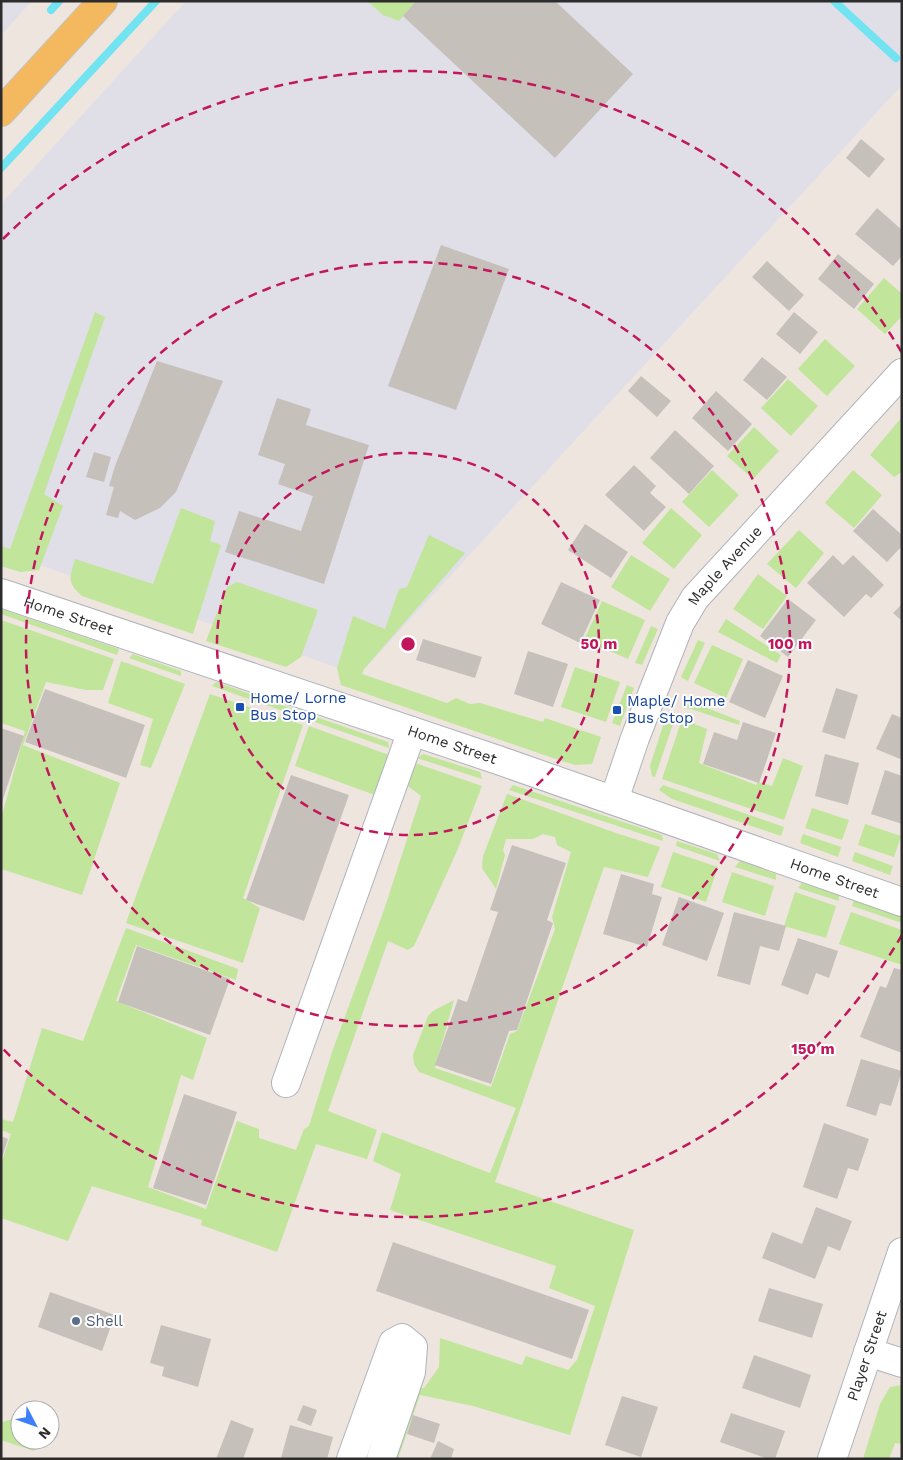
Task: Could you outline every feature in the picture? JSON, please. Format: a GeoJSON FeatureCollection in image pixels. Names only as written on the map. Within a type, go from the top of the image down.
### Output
{"type":"FeatureCollection","features":[{"type":"Feature","properties":{"kind":"main road"},"geometry":{"type":"LineString","coordinates":[[1,112],[103,1]]}},
{"type":"Feature","properties":{"kind":"street","name":"Maple Avenue"},"geometry":{"type":"LineString","coordinates":[[614,800],[680,623],[695,598],[902,373]]}},
{"type":"Feature","properties":{"kind":"street","name":"Home Street"},"geometry":{"type":"LineString","coordinates":[[1,593],[614,800],[902,902]]}},
{"type":"Feature","properties":{"kind":"street"},"geometry":{"type":"LineString","coordinates":[[286,1083],[412,731]]}},
{"type":"Feature","properties":{"kind":"street","name":"Player Street"},"geometry":{"type":"LineString","coordinates":[[832,1459],[902,1252]]}},
{"type":"Feature","properties":{"kind":"street"},"geometry":{"type":"LineString","coordinates":[[351,1459],[392,1343],[402,1338],[413,1347],[411,1372],[381,1459]]}},
{"type":"Feature","properties":{"kind":"street"},"geometry":{"type":"LineString","coordinates":[[868,1352],[902,1363]]}},
{"type":"Feature","properties":{"kind":"shaded area"},"geometry":{"type":"Polygon","coordinates":[[[1,1],[32,1],[1,35],[1,1]]]}},
{"type":"Feature","properties":{"kind":"shaded area"},"geometry":{"type":"Polygon","coordinates":[[[186,1],[902,1],[902,85],[359,675],[1,552],[1,204],[186,1]]]}},
{"type":"Feature","properties":{"kind":"green space"},"geometry":{"type":"Polygon","coordinates":[[[367,1],[416,1],[399,21],[383,15],[367,1]]]}},
{"type":"Feature","properties":{"kind":"green space"},"geometry":{"type":"Polygon","coordinates":[[[884,278],[902,294],[902,316],[885,334],[857,309],[884,278]]]}},
{"type":"Feature","properties":{"kind":"green space"},"geometry":{"type":"Polygon","coordinates":[[[95,312],[105,317],[44,494],[63,506],[39,570],[20,572],[1,566],[1,546],[10,549],[95,312]]]}},
{"type":"Feature","properties":{"kind":"green space"},"geometry":{"type":"Polygon","coordinates":[[[825,339],[855,366],[827,396],[798,369],[825,339]]]}},
{"type":"Feature","properties":{"kind":"green space"},"geometry":{"type":"Polygon","coordinates":[[[788,379],[818,406],[791,436],[761,408],[788,379]]]}},
{"type":"Feature","properties":{"kind":"green space"},"geometry":{"type":"Polygon","coordinates":[[[902,417],[902,472],[894,477],[870,455],[902,417]]]}},
{"type":"Feature","properties":{"kind":"green space"},"geometry":{"type":"Polygon","coordinates":[[[754,427],[779,451],[753,479],[727,456],[754,427]]]}},
{"type":"Feature","properties":{"kind":"green space"},"geometry":{"type":"Polygon","coordinates":[[[712,470],[739,495],[709,527],[682,502],[712,470]]]}},
{"type":"Feature","properties":{"kind":"green space"},"geometry":{"type":"Polygon","coordinates":[[[853,470],[882,495],[854,528],[825,503],[853,470]]]}},
{"type":"Feature","properties":{"kind":"green space"},"geometry":{"type":"Polygon","coordinates":[[[181,508],[215,521],[210,541],[221,545],[193,634],[82,596],[73,587],[71,575],[75,559],[153,584],[181,508]]]}},
{"type":"Feature","properties":{"kind":"green space"},"geometry":{"type":"Polygon","coordinates":[[[671,508],[702,535],[674,569],[642,543],[671,508]]]}},
{"type":"Feature","properties":{"kind":"green space"},"geometry":{"type":"Polygon","coordinates":[[[799,530],[824,553],[796,588],[767,564],[799,530]]]}},
{"type":"Feature","properties":{"kind":"green space"},"geometry":{"type":"Polygon","coordinates":[[[429,535],[465,553],[364,669],[362,674],[447,703],[456,698],[470,704],[480,703],[543,722],[545,718],[601,737],[592,764],[575,765],[341,685],[337,668],[353,616],[385,629],[399,589],[407,587],[429,535]]]}},
{"type":"Feature","properties":{"kind":"green space"},"geometry":{"type":"Polygon","coordinates":[[[631,555],[670,579],[650,611],[611,587],[631,555]]]}},
{"type":"Feature","properties":{"kind":"green space"},"geometry":{"type":"Polygon","coordinates":[[[758,574],[787,596],[763,629],[733,609],[758,574]]]}},
{"type":"Feature","properties":{"kind":"green space"},"geometry":{"type":"Polygon","coordinates":[[[237,582],[318,610],[301,657],[286,667],[206,641],[227,587],[237,582]]]}},
{"type":"Feature","properties":{"kind":"green space"},"geometry":{"type":"Polygon","coordinates":[[[602,601],[645,620],[628,659],[584,640],[602,601]]]}},
{"type":"Feature","properties":{"kind":"green space"},"geometry":{"type":"Polygon","coordinates":[[[1,609],[119,649],[117,655],[1,614],[1,609]]]}},
{"type":"Feature","properties":{"kind":"green space"},"geometry":{"type":"Polygon","coordinates":[[[726,619],[781,655],[777,663],[718,632],[726,619]]]}},
{"type":"Feature","properties":{"kind":"green space"},"geometry":{"type":"Polygon","coordinates":[[[1,620],[114,659],[103,690],[86,690],[46,682],[23,745],[120,783],[82,895],[1,869],[1,819],[25,731],[1,723],[1,620]]]}},
{"type":"Feature","properties":{"kind":"green space"},"geometry":{"type":"Polygon","coordinates":[[[651,626],[658,629],[642,665],[635,663],[651,626]]]}},
{"type":"Feature","properties":{"kind":"green space"},"geometry":{"type":"Polygon","coordinates":[[[698,640],[705,643],[688,681],[681,677],[698,640]]]}},
{"type":"Feature","properties":{"kind":"green space"},"geometry":{"type":"Polygon","coordinates":[[[712,645],[743,659],[726,698],[694,683],[712,645]]]}},
{"type":"Feature","properties":{"kind":"green space"},"geometry":{"type":"Polygon","coordinates":[[[133,654],[181,671],[181,676],[129,658],[133,654]]]}},
{"type":"Feature","properties":{"kind":"green space"},"geometry":{"type":"Polygon","coordinates":[[[121,661],[185,684],[151,768],[140,765],[153,719],[108,703],[121,661]]]}},
{"type":"Feature","properties":{"kind":"green space"},"geometry":{"type":"Polygon","coordinates":[[[575,667],[620,682],[606,722],[561,707],[575,667]]]}},
{"type":"Feature","properties":{"kind":"green space"},"geometry":{"type":"Polygon","coordinates":[[[216,682],[388,742],[389,748],[212,686],[216,682]]]}},
{"type":"Feature","properties":{"kind":"green space"},"geometry":{"type":"Polygon","coordinates":[[[627,685],[634,688],[620,726],[612,723],[627,685]]]}},
{"type":"Feature","properties":{"kind":"green space"},"geometry":{"type":"Polygon","coordinates":[[[210,694],[303,725],[243,898],[260,908],[243,963],[126,923],[210,694]]]}},
{"type":"Feature","properties":{"kind":"green space"},"geometry":{"type":"Polygon","coordinates":[[[689,701],[740,721],[739,725],[685,707],[689,701]]]}},
{"type":"Feature","properties":{"kind":"green space"},"geometry":{"type":"Polygon","coordinates":[[[666,716],[675,718],[655,777],[652,776],[650,766],[666,716]]]}},
{"type":"Feature","properties":{"kind":"green space"},"geometry":{"type":"Polygon","coordinates":[[[682,719],[707,729],[699,763],[756,785],[758,782],[772,786],[783,758],[803,766],[784,820],[662,779],[682,719]]]}},
{"type":"Feature","properties":{"kind":"green space"},"geometry":{"type":"Polygon","coordinates":[[[309,726],[389,755],[375,795],[295,766],[309,726]]]}},
{"type":"Feature","properties":{"kind":"green space"},"geometry":{"type":"Polygon","coordinates":[[[423,754],[480,772],[482,779],[417,758],[423,754]]]}},
{"type":"Feature","properties":{"kind":"green space"},"geometry":{"type":"Polygon","coordinates":[[[415,763],[482,786],[457,851],[414,946],[408,950],[388,941],[328,1111],[377,1130],[367,1159],[316,1144],[277,1252],[201,1225],[202,1220],[92,1186],[68,1241],[1,1218],[1,1164],[11,1134],[1,1130],[1,1119],[13,1122],[42,1028],[83,1041],[126,928],[238,969],[236,980],[136,945],[116,1001],[207,1038],[193,1080],[181,1075],[148,1187],[206,1209],[237,1121],[259,1129],[259,1138],[296,1150],[304,1129],[309,1126],[332,1052],[384,910],[421,796],[408,786],[415,763]]]}},
{"type":"Feature","properties":{"kind":"green space"},"geometry":{"type":"Polygon","coordinates":[[[513,785],[662,835],[663,841],[509,790],[513,785]]]}},
{"type":"Feature","properties":{"kind":"green space"},"geometry":{"type":"Polygon","coordinates":[[[663,785],[784,827],[781,836],[672,799],[659,790],[663,785]]]}},
{"type":"Feature","properties":{"kind":"green space"},"geometry":{"type":"Polygon","coordinates":[[[507,794],[660,847],[648,877],[604,867],[495,1182],[634,1230],[570,1435],[473,1406],[420,1395],[398,1459],[392,1459],[417,1388],[424,1388],[439,1367],[440,1338],[522,1365],[526,1356],[568,1370],[577,1360],[595,1306],[549,1288],[556,1266],[390,1210],[401,1174],[373,1161],[382,1132],[490,1173],[516,1108],[419,1072],[414,1064],[413,1055],[428,1016],[433,1011],[454,1000],[435,1068],[491,1087],[510,1034],[517,1031],[555,929],[552,917],[571,852],[557,845],[555,837],[543,834],[533,839],[506,839],[503,850],[505,855],[496,889],[482,868],[483,856],[507,794]]]}},
{"type":"Feature","properties":{"kind":"green space"},"geometry":{"type":"Polygon","coordinates":[[[812,808],[849,820],[842,840],[805,828],[812,808]]]}},
{"type":"Feature","properties":{"kind":"green space"},"geometry":{"type":"Polygon","coordinates":[[[865,824],[901,836],[894,857],[858,845],[865,824]]]}},
{"type":"Feature","properties":{"kind":"green space"},"geometry":{"type":"Polygon","coordinates":[[[803,834],[841,847],[838,857],[800,843],[803,834]]]}},
{"type":"Feature","properties":{"kind":"green space"},"geometry":{"type":"Polygon","coordinates":[[[677,841],[717,854],[720,861],[676,846],[677,841]]]}},
{"type":"Feature","properties":{"kind":"green space"},"geometry":{"type":"Polygon","coordinates":[[[673,852],[718,867],[706,902],[661,887],[673,852]]]}},
{"type":"Feature","properties":{"kind":"green space"},"geometry":{"type":"Polygon","coordinates":[[[855,852],[893,866],[890,875],[852,861],[855,852]]]}},
{"type":"Feature","properties":{"kind":"green space"},"geometry":{"type":"Polygon","coordinates":[[[740,861],[776,874],[776,880],[735,867],[740,861]]]}},
{"type":"Feature","properties":{"kind":"green space"},"geometry":{"type":"Polygon","coordinates":[[[732,872],[774,886],[765,916],[722,902],[732,872]]]}},
{"type":"Feature","properties":{"kind":"green space"},"geometry":{"type":"Polygon","coordinates":[[[802,883],[839,895],[839,901],[798,888],[802,883]]]}},
{"type":"Feature","properties":{"kind":"green space"},"geometry":{"type":"Polygon","coordinates":[[[795,892],[836,906],[826,938],[784,926],[795,892]]]}},
{"type":"Feature","properties":{"kind":"green space"},"geometry":{"type":"Polygon","coordinates":[[[854,900],[902,917],[902,923],[852,906],[854,900]]]}},
{"type":"Feature","properties":{"kind":"green space"},"geometry":{"type":"Polygon","coordinates":[[[851,912],[902,930],[902,965],[839,944],[851,912]]]}},
{"type":"Feature","properties":{"kind":"green space"},"geometry":{"type":"Polygon","coordinates":[[[902,1385],[902,1444],[895,1443],[889,1459],[863,1459],[880,1404],[890,1387],[902,1385]]]}},
{"type":"Feature","properties":{"kind":"green space"},"geometry":{"type":"Polygon","coordinates":[[[10,1420],[10,1443],[1,1440],[2,1422],[10,1420]]]}},
{"type":"Feature","properties":{"kind":"building"},"geometry":{"type":"Polygon","coordinates":[[[416,1],[555,1],[633,74],[555,158],[403,16],[416,1]]]}},
{"type":"Feature","properties":{"kind":"building"},"geometry":{"type":"Polygon","coordinates":[[[861,139],[885,159],[869,178],[846,158],[861,139]]]}},
{"type":"Feature","properties":{"kind":"building"},"geometry":{"type":"Polygon","coordinates":[[[877,208],[902,230],[902,256],[893,266],[855,234],[877,208]]]}},
{"type":"Feature","properties":{"kind":"building"},"geometry":{"type":"Polygon","coordinates":[[[441,245],[509,269],[456,410],[388,386],[441,245]]]}},
{"type":"Feature","properties":{"kind":"building"},"geometry":{"type":"Polygon","coordinates":[[[838,254],[874,284],[854,309],[818,279],[838,254]]]}},
{"type":"Feature","properties":{"kind":"building"},"geometry":{"type":"Polygon","coordinates":[[[767,261],[804,295],[789,311],[752,277],[767,261]]]}},
{"type":"Feature","properties":{"kind":"building"},"geometry":{"type":"Polygon","coordinates":[[[794,312],[818,332],[800,354],[776,334],[794,312]]]}},
{"type":"Feature","properties":{"kind":"building"},"geometry":{"type":"Polygon","coordinates":[[[762,357],[787,377],[767,400],[743,380],[762,357]]]}},
{"type":"Feature","properties":{"kind":"building"},"geometry":{"type":"Polygon","coordinates":[[[157,361],[223,381],[176,492],[160,508],[135,520],[120,511],[118,518],[106,515],[114,487],[109,486],[115,466],[157,361]]]}},
{"type":"Feature","properties":{"kind":"building"},"geometry":{"type":"Polygon","coordinates":[[[641,376],[671,401],[657,417],[628,391],[641,376]]]}},
{"type":"Feature","properties":{"kind":"building"},"geometry":{"type":"Polygon","coordinates":[[[716,391],[752,424],[728,451],[692,418],[716,391]]]}},
{"type":"Feature","properties":{"kind":"building"},"geometry":{"type":"Polygon","coordinates":[[[277,398],[311,409],[306,425],[369,445],[324,584],[225,552],[239,511],[301,531],[313,496],[278,484],[285,464],[258,455],[277,398]]]}},
{"type":"Feature","properties":{"kind":"building"},"geometry":{"type":"Polygon","coordinates":[[[675,430],[714,466],[689,494],[650,458],[675,430]]]}},
{"type":"Feature","properties":{"kind":"building"},"geometry":{"type":"Polygon","coordinates":[[[94,452],[111,457],[104,482],[86,477],[94,452]]]}},
{"type":"Feature","properties":{"kind":"building"},"geometry":{"type":"Polygon","coordinates":[[[634,465],[656,486],[650,493],[666,507],[644,531],[605,495],[634,465]]]}},
{"type":"Feature","properties":{"kind":"building"},"geometry":{"type":"Polygon","coordinates":[[[873,509],[902,535],[902,546],[887,562],[853,531],[873,509]]]}},
{"type":"Feature","properties":{"kind":"building"},"geometry":{"type":"Polygon","coordinates":[[[585,524],[628,552],[611,578],[568,550],[585,524]]]}},
{"type":"Feature","properties":{"kind":"building"},"geometry":{"type":"Polygon","coordinates":[[[833,555],[843,565],[853,555],[884,585],[871,598],[866,594],[844,617],[807,583],[833,555]]]}},
{"type":"Feature","properties":{"kind":"building"},"geometry":{"type":"Polygon","coordinates":[[[561,582],[600,600],[580,643],[541,624],[561,582]]]}},
{"type":"Feature","properties":{"kind":"building"},"geometry":{"type":"Polygon","coordinates":[[[788,599],[816,620],[788,657],[760,636],[788,599]]]}},
{"type":"Feature","properties":{"kind":"building"},"geometry":{"type":"Polygon","coordinates":[[[902,604],[902,621],[893,613],[902,604]]]}},
{"type":"Feature","properties":{"kind":"building"},"geometry":{"type":"Polygon","coordinates":[[[423,639],[482,657],[475,678],[416,660],[423,639]]]}},
{"type":"Feature","properties":{"kind":"building"},"geometry":{"type":"Polygon","coordinates":[[[528,651],[568,664],[553,707],[514,694],[528,651]]]}},
{"type":"Feature","properties":{"kind":"building"},"geometry":{"type":"Polygon","coordinates":[[[748,660],[783,676],[765,718],[729,702],[748,660]]]}},
{"type":"Feature","properties":{"kind":"building"},"geometry":{"type":"Polygon","coordinates":[[[836,688],[858,695],[845,739],[822,732],[836,688]]]}},
{"type":"Feature","properties":{"kind":"building"},"geometry":{"type":"Polygon","coordinates":[[[45,689],[145,725],[126,778],[25,742],[45,689]]]}},
{"type":"Feature","properties":{"kind":"building"},"geometry":{"type":"Polygon","coordinates":[[[892,714],[902,718],[902,755],[900,759],[876,749],[892,714]]]}},
{"type":"Feature","properties":{"kind":"building"},"geometry":{"type":"Polygon","coordinates":[[[743,722],[776,733],[759,783],[703,764],[714,732],[737,740],[743,722]]]}},
{"type":"Feature","properties":{"kind":"building"},"geometry":{"type":"Polygon","coordinates":[[[1,728],[24,736],[2,802],[1,802],[1,728]]]}},
{"type":"Feature","properties":{"kind":"building"},"geometry":{"type":"Polygon","coordinates":[[[825,754],[859,763],[848,805],[815,796],[825,754]]]}},
{"type":"Feature","properties":{"kind":"building"},"geometry":{"type":"Polygon","coordinates":[[[885,770],[902,776],[902,824],[871,814],[885,770]]]}},
{"type":"Feature","properties":{"kind":"building"},"geometry":{"type":"Polygon","coordinates":[[[291,775],[349,795],[304,921],[246,900],[291,775]]]}},
{"type":"Feature","properties":{"kind":"building"},"geometry":{"type":"Polygon","coordinates":[[[512,845],[566,863],[547,920],[553,923],[517,1030],[509,1031],[491,1084],[435,1065],[458,999],[467,1002],[498,912],[490,910],[512,845]]]}},
{"type":"Feature","properties":{"kind":"building"},"geometry":{"type":"Polygon","coordinates":[[[621,874],[654,884],[652,894],[662,897],[647,947],[603,934],[621,874]]]}},
{"type":"Feature","properties":{"kind":"building"},"geometry":{"type":"Polygon","coordinates":[[[679,897],[724,913],[707,961],[662,945],[679,897]]]}},
{"type":"Feature","properties":{"kind":"building"},"geometry":{"type":"Polygon","coordinates":[[[734,912],[786,926],[779,951],[760,946],[750,985],[717,976],[734,912]]]}},
{"type":"Feature","properties":{"kind":"building"},"geometry":{"type":"Polygon","coordinates":[[[798,938],[838,951],[829,978],[816,973],[808,995],[781,985],[798,938]]]}},
{"type":"Feature","properties":{"kind":"building"},"geometry":{"type":"Polygon","coordinates":[[[137,946],[230,979],[210,1035],[118,1002],[137,946]]]}},
{"type":"Feature","properties":{"kind":"building"},"geometry":{"type":"Polygon","coordinates":[[[894,968],[902,970],[902,1053],[860,1037],[880,986],[886,988],[894,968]]]}},
{"type":"Feature","properties":{"kind":"building"},"geometry":{"type":"Polygon","coordinates":[[[861,1059],[902,1071],[891,1106],[880,1103],[876,1116],[846,1106],[861,1059]]]}},
{"type":"Feature","properties":{"kind":"building"},"geometry":{"type":"Polygon","coordinates":[[[184,1094],[237,1112],[206,1205],[153,1188],[184,1094]]]}},
{"type":"Feature","properties":{"kind":"building"},"geometry":{"type":"Polygon","coordinates":[[[824,1123],[869,1139],[858,1171],[848,1168],[837,1199],[803,1187],[824,1123]]]}},
{"type":"Feature","properties":{"kind":"building"},"geometry":{"type":"Polygon","coordinates":[[[1,1136],[8,1139],[2,1158],[1,1158],[1,1136]]]}},
{"type":"Feature","properties":{"kind":"building"},"geometry":{"type":"Polygon","coordinates":[[[816,1207],[852,1221],[840,1251],[828,1246],[815,1279],[762,1258],[772,1232],[802,1244],[816,1207]]]}},
{"type":"Feature","properties":{"kind":"building"},"geometry":{"type":"Polygon","coordinates":[[[393,1242],[589,1310],[572,1359],[376,1291],[393,1242]]]}},
{"type":"Feature","properties":{"kind":"building"},"geometry":{"type":"Polygon","coordinates":[[[769,1288],[823,1304],[812,1338],[758,1321],[769,1288]]]}},
{"type":"Feature","properties":{"kind":"building","name":"Shell"},"geometry":{"type":"Polygon","coordinates":[[[50,1292],[115,1315],[102,1351],[38,1327],[50,1292]]]}},
{"type":"Feature","properties":{"kind":"building"},"geometry":{"type":"Polygon","coordinates":[[[161,1325],[211,1339],[198,1387],[162,1376],[164,1367],[150,1363],[161,1325]]]}},
{"type":"Feature","properties":{"kind":"building"},"geometry":{"type":"Polygon","coordinates":[[[754,1355],[811,1375],[800,1408],[742,1388],[754,1355]]]}},
{"type":"Feature","properties":{"kind":"building"},"geometry":{"type":"Polygon","coordinates":[[[622,1396],[658,1407],[641,1457],[605,1445],[622,1396]]]}},
{"type":"Feature","properties":{"kind":"building"},"geometry":{"type":"Polygon","coordinates":[[[303,1405],[317,1410],[311,1426],[297,1420],[303,1405]]]}},
{"type":"Feature","properties":{"kind":"building"},"geometry":{"type":"Polygon","coordinates":[[[731,1413],[785,1431],[775,1459],[768,1459],[720,1442],[731,1413]]]}},
{"type":"Feature","properties":{"kind":"building"},"geometry":{"type":"Polygon","coordinates":[[[413,1415],[440,1424],[434,1443],[407,1434],[413,1415]]]}},
{"type":"Feature","properties":{"kind":"building"},"geometry":{"type":"Polygon","coordinates":[[[231,1420],[254,1429],[243,1459],[216,1459],[231,1420]]]}},
{"type":"Feature","properties":{"kind":"building"},"geometry":{"type":"Polygon","coordinates":[[[290,1425],[333,1437],[327,1459],[281,1458],[290,1425]]]}},
{"type":"Feature","properties":{"kind":"building"},"geometry":{"type":"Polygon","coordinates":[[[438,1441],[454,1449],[451,1459],[430,1459],[438,1441]]]}},
{"type":"Feature","properties":{"kind":"waterway"},"geometry":{"type":"LineString","coordinates":[[51,10],[59,1]]}},
{"type":"Feature","properties":{"kind":"waterway"},"geometry":{"type":"LineString","coordinates":[[1,168],[156,1]]}},
{"type":"Feature","properties":{"kind":"waterway"},"geometry":{"type":"LineString","coordinates":[[834,1],[896,58]]}},
{"type":"Feature","properties":{"kind":"place","name":"Home/ Lorne Bus Stop"},"geometry":{"type":"Point","coordinates":[240,707]}},
{"type":"Feature","properties":{"kind":"place","name":"Maple/ Home Bus Stop"},"geometry":{"type":"Point","coordinates":[617,710]}},
{"type":"Feature","properties":{"kind":"place","name":"Shell"},"geometry":{"type":"Point","coordinates":[76,1321]}}]}
